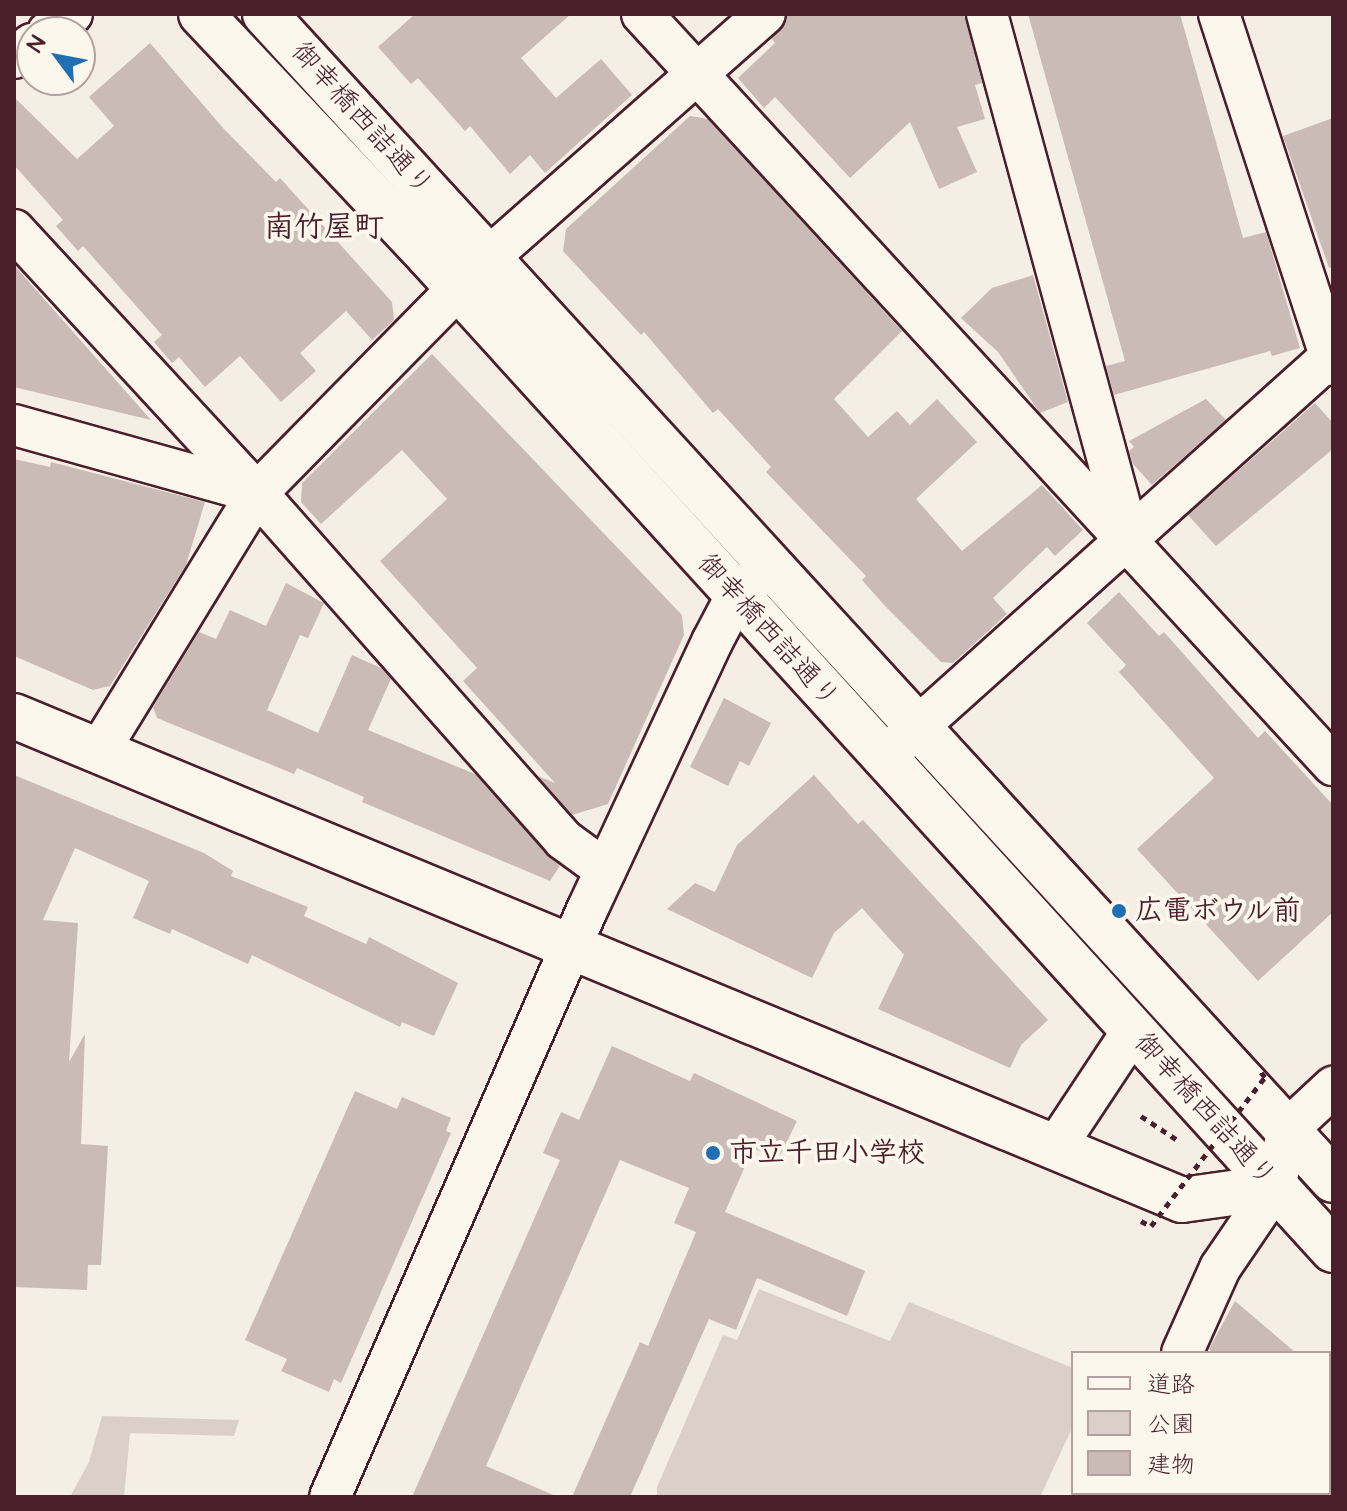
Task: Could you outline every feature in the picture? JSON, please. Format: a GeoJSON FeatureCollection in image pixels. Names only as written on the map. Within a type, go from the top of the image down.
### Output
{"type":"FeatureCollection","features":[{"type":"Feature","properties":{"kind":"street","name":"御幸橋西詰通り"},"geometry":{"type":"LineString","coordinates":[[201,14],[457,289],[1333,1250]]}},
{"type":"Feature","properties":{"kind":"street","name":"御幸橋西詰通り"},"geometry":{"type":"LineString","coordinates":[[265,14],[1333,1180]]}},
{"type":"Feature","properties":{"kind":"street"},"geometry":{"type":"LineString","coordinates":[[642,14],[1129,537],[1333,765]]}},
{"type":"Feature","properties":{"kind":"street"},"geometry":{"type":"LineString","coordinates":[[99,751],[257,493],[488,258],[765,14]]}},
{"type":"Feature","properties":{"kind":"street"},"geometry":{"type":"LineString","coordinates":[[987,14],[1129,537]]}},
{"type":"Feature","properties":{"kind":"street"},"geometry":{"type":"LineString","coordinates":[[883,758],[1129,537],[1331,362],[1219,14]]}},
{"type":"Feature","properties":{"kind":"street"},"geometry":{"type":"LineString","coordinates":[[14,230],[257,493],[564,840],[605,870]]}},
{"type":"Feature","properties":{"kind":"street"},"geometry":{"type":"LineString","coordinates":[[14,425],[257,493]]}},
{"type":"Feature","properties":{"kind":"street"},"geometry":{"type":"LineString","coordinates":[[330,1497],[605,870],[736,596],[769,566]]}},
{"type":"Feature","properties":{"kind":"street"},"geometry":{"type":"LineString","coordinates":[[14,716],[1182,1200],[1275,1187]]}},
{"type":"Feature","properties":{"kind":"street"},"geometry":{"type":"LineString","coordinates":[[1055,1148],[1133,1030]]}},
{"type":"Feature","properties":{"kind":"street"},"geometry":{"type":"LineString","coordinates":[[1183,1351],[1220,1268],[1275,1187],[1288,1129],[1333,1087]]}},
{"type":"Feature","properties":{"kind":"path"},"geometry":{"type":"LineString","coordinates":[[1141,1221],[1151,1226],[1265,1077],[1260,1071]]}},
{"type":"Feature","properties":{"kind":"path"},"geometry":{"type":"LineString","coordinates":[[1141,1116],[1183,1144]]}},
{"type":"Feature","properties":{"kind":"green space"},"geometry":{"type":"Polygon","coordinates":[[[759,1289],[890,1341],[909,1302],[1071,1367],[1071,1430],[1040,1497],[657,1497],[657,1487],[723,1335],[737,1340],[759,1289]]]}},
{"type":"Feature","properties":{"kind":"green space"},"geometry":{"type":"Polygon","coordinates":[[[102,1416],[239,1420],[234,1436],[130,1433],[124,1497],[70,1497],[89,1462],[102,1416]]]}},
{"type":"Feature","properties":{"kind":"building"},"geometry":{"type":"Polygon","coordinates":[[[415,14],[571,14],[521,58],[556,98],[601,59],[632,95],[545,173],[530,155],[510,174],[470,126],[465,131],[418,78],[411,84],[378,47],[415,14]]]}},
{"type":"Feature","properties":{"kind":"building"},"geometry":{"type":"Polygon","coordinates":[[[787,14],[964,14],[982,83],[975,85],[985,119],[957,127],[977,172],[939,189],[910,122],[850,178],[775,97],[764,108],[738,78],[775,43],[772,39],[787,14]]]}},
{"type":"Feature","properties":{"kind":"building"},"geometry":{"type":"Polygon","coordinates":[[[1028,14],[1180,14],[1243,238],[1266,232],[1300,348],[1272,356],[1270,351],[1114,395],[1106,366],[1125,361],[1028,14]]]}},
{"type":"Feature","properties":{"kind":"building"},"geometry":{"type":"Polygon","coordinates":[[[150,43],[223,128],[276,182],[280,178],[392,302],[394,320],[372,340],[346,311],[300,353],[316,371],[281,402],[240,356],[205,387],[179,357],[172,363],[154,342],[162,335],[83,246],[78,251],[56,226],[63,220],[14,165],[14,97],[77,159],[114,126],[89,97],[96,96],[96,91],[150,43]]]}},
{"type":"Feature","properties":{"kind":"building"},"geometry":{"type":"Polygon","coordinates":[[[690,116],[708,119],[902,331],[834,399],[868,437],[897,411],[910,425],[937,399],[977,442],[916,499],[962,551],[1042,485],[1083,530],[1055,556],[1047,547],[993,598],[1007,614],[953,663],[941,662],[885,606],[862,580],[866,576],[766,472],[771,467],[718,409],[713,413],[644,332],[641,335],[563,251],[566,229],[690,116]]]}},
{"type":"Feature","properties":{"kind":"building"},"geometry":{"type":"Polygon","coordinates":[[[1333,118],[1333,267],[1329,268],[1283,136],[1333,118]]]}},
{"type":"Feature","properties":{"kind":"building"},"geometry":{"type":"Polygon","coordinates":[[[14,265],[151,420],[14,387],[14,265]]]}},
{"type":"Feature","properties":{"kind":"building"},"geometry":{"type":"Polygon","coordinates":[[[1033,275],[1068,402],[1040,413],[998,352],[961,318],[992,288],[1033,275]]]}},
{"type":"Feature","properties":{"kind":"building"},"geometry":{"type":"Polygon","coordinates":[[[432,354],[682,615],[684,635],[608,804],[572,815],[538,776],[555,783],[463,681],[477,668],[380,561],[447,499],[402,450],[321,524],[301,502],[302,483],[432,354]]]}},
{"type":"Feature","properties":{"kind":"building"},"geometry":{"type":"Polygon","coordinates":[[[1206,399],[1226,420],[1152,485],[1133,464],[1129,451],[1134,447],[1129,441],[1206,399]]]}},
{"type":"Feature","properties":{"kind":"building"},"geometry":{"type":"Polygon","coordinates":[[[1315,403],[1333,423],[1333,449],[1216,546],[1188,515],[1315,403]]]}},
{"type":"Feature","properties":{"kind":"building"},"geometry":{"type":"Polygon","coordinates":[[[14,459],[50,467],[51,462],[205,502],[186,565],[110,686],[93,690],[14,656],[14,459]]]}},
{"type":"Feature","properties":{"kind":"building"},"geometry":{"type":"Polygon","coordinates":[[[286,583],[324,603],[308,638],[300,635],[267,710],[318,733],[352,655],[381,668],[391,679],[368,730],[475,774],[560,866],[550,881],[362,802],[364,797],[297,768],[294,774],[157,718],[153,707],[199,632],[216,639],[230,610],[266,626],[286,583]]]}},
{"type":"Feature","properties":{"kind":"building"},"geometry":{"type":"Polygon","coordinates":[[[1119,592],[1159,636],[1164,632],[1258,738],[1265,731],[1333,805],[1333,912],[1258,981],[1137,849],[1214,778],[1119,672],[1126,665],[1087,623],[1119,592]]]}},
{"type":"Feature","properties":{"kind":"building"},"geometry":{"type":"Polygon","coordinates":[[[724,698],[771,723],[749,766],[740,761],[728,786],[690,767],[724,698]]]}},
{"type":"Feature","properties":{"kind":"building"},"geometry":{"type":"Polygon","coordinates":[[[14,775],[204,853],[233,871],[231,876],[308,907],[304,916],[366,944],[369,937],[458,983],[434,1036],[402,1022],[400,1027],[252,955],[248,964],[172,929],[170,934],[133,918],[149,881],[75,848],[43,920],[78,923],[69,1062],[85,1034],[81,1144],[108,1146],[101,1265],[88,1265],[87,1290],[14,1287],[14,775]]]}},
{"type":"Feature","properties":{"kind":"building"},"geometry":{"type":"Polygon","coordinates":[[[814,775],[858,824],[863,820],[1048,1020],[1021,1045],[1010,1068],[878,1009],[904,955],[862,908],[834,933],[812,978],[667,909],[695,883],[715,892],[737,845],[814,775]]]}},
{"type":"Feature","properties":{"kind":"building"},"geometry":{"type":"Polygon","coordinates":[[[612,1046],[690,1081],[694,1073],[797,1121],[778,1160],[753,1148],[725,1212],[865,1271],[847,1316],[757,1278],[736,1330],[709,1319],[630,1497],[572,1497],[640,1342],[648,1346],[696,1232],[674,1223],[689,1188],[620,1160],[486,1466],[558,1497],[412,1497],[560,1160],[543,1153],[561,1112],[579,1120],[612,1046]]]}},
{"type":"Feature","properties":{"kind":"building"},"geometry":{"type":"Polygon","coordinates":[[[355,1091],[397,1109],[402,1097],[451,1118],[446,1131],[451,1133],[341,1383],[334,1379],[329,1392],[281,1371],[287,1359],[245,1340],[355,1091]]]}},
{"type":"Feature","properties":{"kind":"building"},"geometry":{"type":"Polygon","coordinates":[[[1235,1301],[1294,1351],[1212,1351],[1209,1349],[1235,1301]]]}},
{"type":"Feature","properties":{"kind":"place","name":"広電ボウル前"},"geometry":{"type":"Point","coordinates":[1119,911]}},
{"type":"Feature","properties":{"kind":"place","name":"市立千田小学校"},"geometry":{"type":"Point","coordinates":[713,1153]}},
{"type":"Feature","properties":{"kind":"district","name":"南竹屋町"},"geometry":{"type":"Point","coordinates":[324,227]}}]}
